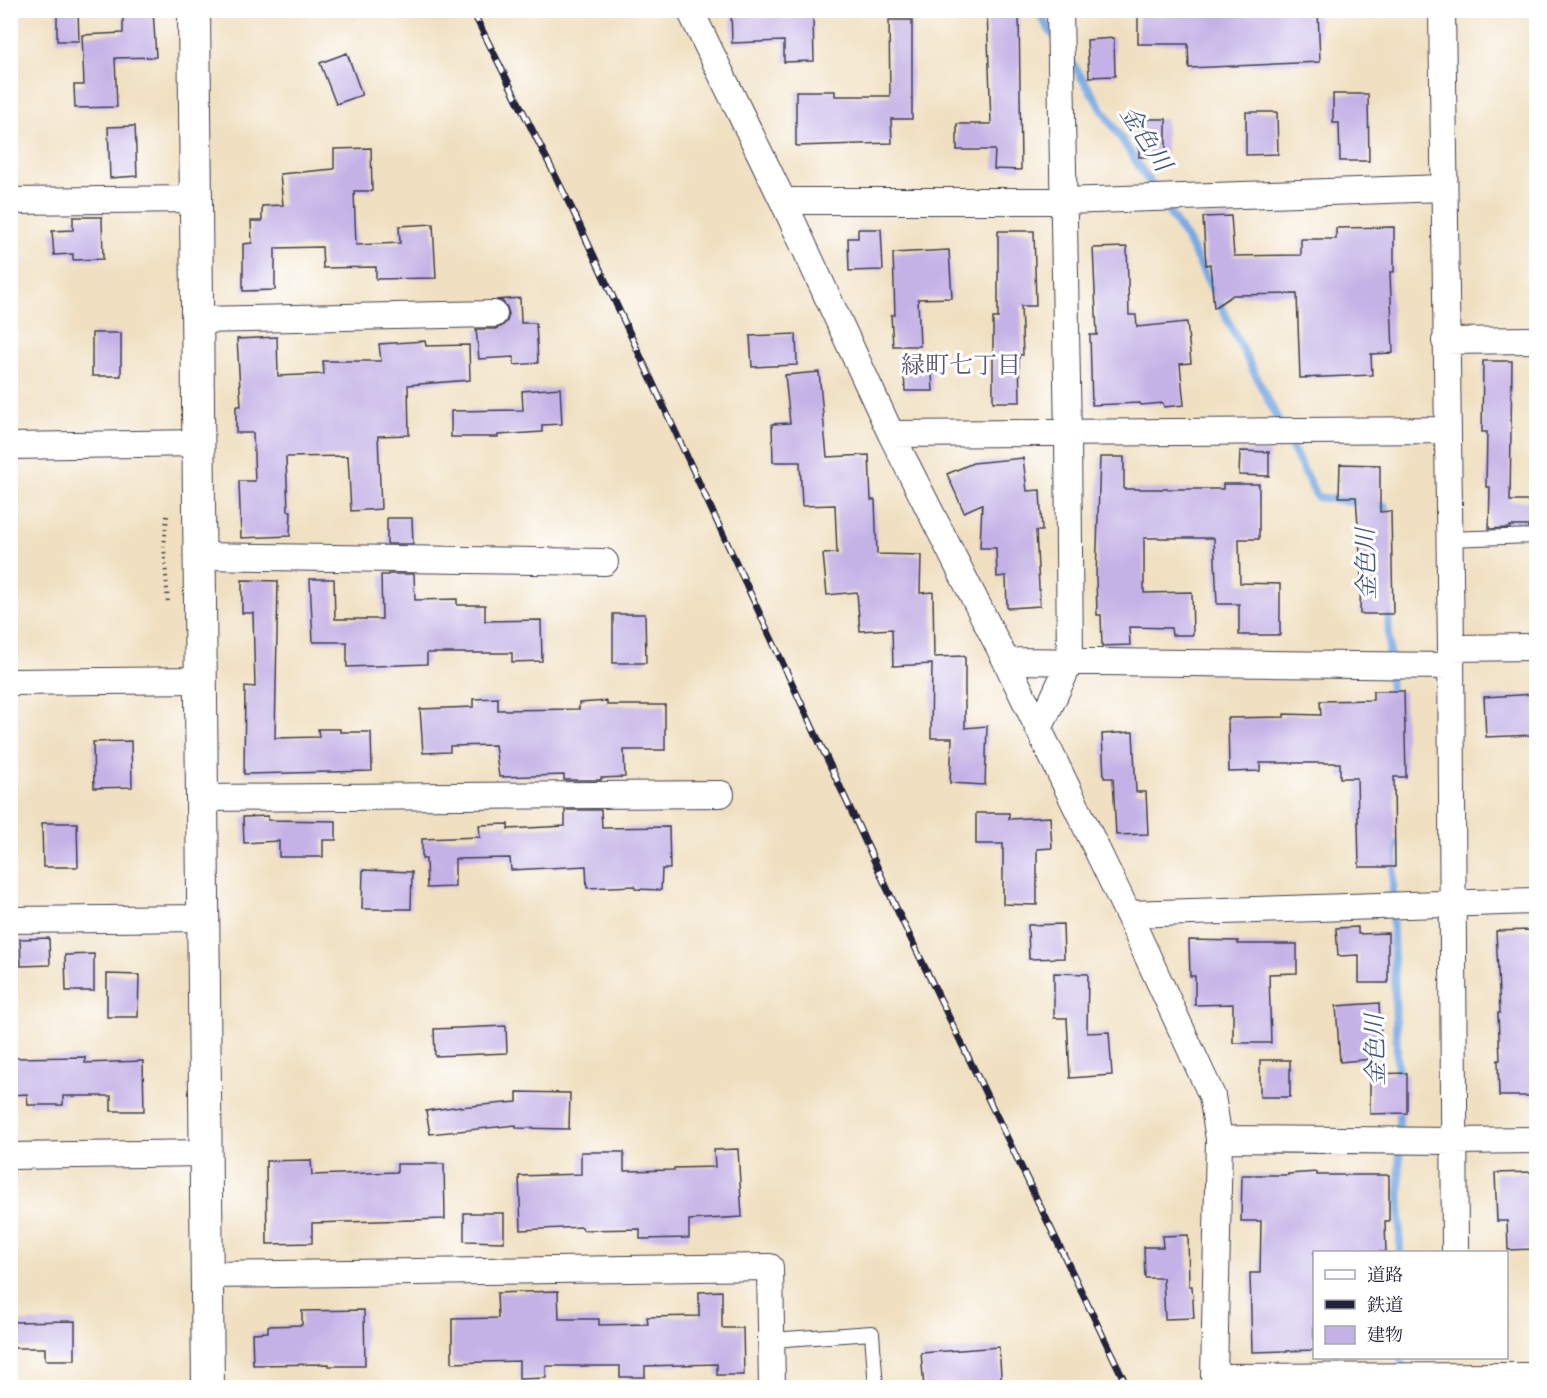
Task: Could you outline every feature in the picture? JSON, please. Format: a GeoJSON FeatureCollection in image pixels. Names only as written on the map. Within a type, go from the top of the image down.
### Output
{"type":"FeatureCollection","features":[{"type":"Feature","properties":{"kind":"street"},"geometry":{"type":"LineString","coordinates":[[194,10],[208,1388]]}},
{"type":"Feature","properties":{"kind":"street"},"geometry":{"type":"LineString","coordinates":[[690,10],[783,201],[891,434],[1006,661],[1128,914],[1212,1096],[1219,1139],[1214,1377],[1457,1374],[1536,1376]]}},
{"type":"Feature","properties":{"kind":"street"},"geometry":{"type":"LineString","coordinates":[[1039,729],[1070,662],[1060,10]]}},
{"type":"Feature","properties":{"kind":"street"},"geometry":{"type":"LineString","coordinates":[[1442,10],[1446,430],[1451,657],[1455,1251]]}},
{"type":"Feature","properties":{"kind":"street"},"geometry":{"type":"LineString","coordinates":[[783,201],[1064,201],[1444,188]]}},
{"type":"Feature","properties":{"kind":"street"},"geometry":{"type":"LineString","coordinates":[[10,201],[196,199]]}},
{"type":"Feature","properties":{"kind":"street"},"geometry":{"type":"LineString","coordinates":[[197,320],[494,314]]}},
{"type":"Feature","properties":{"kind":"street"},"geometry":{"type":"LineString","coordinates":[[1445,341],[1536,340]]}},
{"type":"Feature","properties":{"kind":"street"},"geometry":{"type":"LineString","coordinates":[[891,434],[1446,430]]}},
{"type":"Feature","properties":{"kind":"street"},"geometry":{"type":"LineString","coordinates":[[10,446],[199,443]]}},
{"type":"Feature","properties":{"kind":"street"},"geometry":{"type":"LineString","coordinates":[[200,556],[605,562]]}},
{"type":"Feature","properties":{"kind":"street"},"geometry":{"type":"LineString","coordinates":[[1006,661],[1451,657],[1536,647]]}},
{"type":"Feature","properties":{"kind":"street"},"geometry":{"type":"LineString","coordinates":[[10,682],[201,680]]}},
{"type":"Feature","properties":{"kind":"street"},"geometry":{"type":"LineString","coordinates":[[202,798],[721,794]]}},
{"type":"Feature","properties":{"kind":"street"},"geometry":{"type":"LineString","coordinates":[[1128,914],[1536,901]]}},
{"type":"Feature","properties":{"kind":"street"},"geometry":{"type":"LineString","coordinates":[[10,920],[204,918]]}},
{"type":"Feature","properties":{"kind":"street"},"geometry":{"type":"LineString","coordinates":[[1219,1139],[1454,1142],[1536,1140]]}},
{"type":"Feature","properties":{"kind":"street"},"geometry":{"type":"LineString","coordinates":[[10,1156],[206,1154]]}},
{"type":"Feature","properties":{"kind":"street"},"geometry":{"type":"LineString","coordinates":[[207,1275],[770,1267],[772,1388]]}},
{"type":"Feature","properties":{"kind":"lane"},"geometry":{"type":"LineString","coordinates":[[1448,539],[1536,536]]}},
{"type":"Feature","properties":{"kind":"lane"},"geometry":{"type":"LineString","coordinates":[[771,1340],[872,1332],[876,1388]]}},
{"type":"Feature","properties":{"kind":"building"},"geometry":{"type":"Polygon","coordinates":[[[57,10],[78,10],[79,41],[57,41],[57,10]]]}},
{"type":"Feature","properties":{"kind":"building"},"geometry":{"type":"Polygon","coordinates":[[[123,10],[153,10],[156,57],[115,58],[117,107],[75,108],[74,85],[84,85],[82,35],[123,33],[123,10]]]}},
{"type":"Feature","properties":{"kind":"building"},"geometry":{"type":"Polygon","coordinates":[[[731,10],[757,10],[757,17],[813,16],[814,61],[784,62],[784,41],[732,43],[731,10]]]}},
{"type":"Feature","properties":{"kind":"building"},"geometry":{"type":"Polygon","coordinates":[[[987,10],[1019,10],[1021,170],[994,169],[995,150],[957,150],[957,124],[991,124],[987,10]]]}},
{"type":"Feature","properties":{"kind":"building"},"geometry":{"type":"Polygon","coordinates":[[[1138,10],[1318,10],[1320,62],[1189,68],[1188,44],[1138,44],[1138,10]]]}},
{"type":"Feature","properties":{"kind":"building"},"geometry":{"type":"Polygon","coordinates":[[[889,20],[912,20],[912,119],[891,119],[892,143],[796,146],[796,91],[835,91],[835,96],[890,96],[889,20]]]}},
{"type":"Feature","properties":{"kind":"building"},"geometry":{"type":"Polygon","coordinates":[[[1114,38],[1115,76],[1089,77],[1087,40],[1114,38]]]}},
{"type":"Feature","properties":{"kind":"building"},"geometry":{"type":"Polygon","coordinates":[[[347,53],[362,95],[336,104],[320,63],[347,53]]]}},
{"type":"Feature","properties":{"kind":"building"},"geometry":{"type":"Polygon","coordinates":[[[1333,94],[1368,94],[1369,161],[1340,161],[1339,123],[1333,123],[1333,94]]]}},
{"type":"Feature","properties":{"kind":"building"},"geometry":{"type":"Polygon","coordinates":[[[1246,112],[1277,112],[1278,154],[1246,155],[1246,112]]]}},
{"type":"Feature","properties":{"kind":"building"},"geometry":{"type":"Polygon","coordinates":[[[1139,119],[1166,119],[1166,156],[1139,157],[1139,119]]]}},
{"type":"Feature","properties":{"kind":"building"},"geometry":{"type":"Polygon","coordinates":[[[135,126],[137,176],[110,178],[108,127],[135,126]]]}},
{"type":"Feature","properties":{"kind":"building"},"geometry":{"type":"Polygon","coordinates":[[[371,148],[372,191],[354,191],[356,245],[400,243],[399,226],[433,224],[436,278],[376,279],[376,267],[323,268],[322,247],[275,248],[275,290],[243,291],[243,244],[252,243],[251,221],[262,221],[262,206],[283,205],[280,174],[334,169],[334,149],[371,148]]]}},
{"type":"Feature","properties":{"kind":"building"},"geometry":{"type":"Polygon","coordinates":[[[1231,216],[1234,256],[1301,255],[1301,239],[1336,239],[1336,228],[1394,227],[1394,272],[1390,272],[1393,353],[1371,354],[1372,375],[1300,378],[1297,294],[1233,295],[1214,308],[1210,264],[1206,265],[1203,217],[1231,216]]]}},
{"type":"Feature","properties":{"kind":"building"},"geometry":{"type":"Polygon","coordinates":[[[73,217],[102,217],[103,259],[73,260],[73,254],[54,255],[52,231],[73,230],[73,217]]]}},
{"type":"Feature","properties":{"kind":"building"},"geometry":{"type":"Polygon","coordinates":[[[858,229],[881,229],[883,270],[849,271],[848,238],[858,238],[858,229]]]}},
{"type":"Feature","properties":{"kind":"building"},"geometry":{"type":"Polygon","coordinates":[[[998,231],[1034,231],[1036,306],[1021,306],[1023,355],[1019,355],[1020,402],[993,402],[993,318],[998,318],[998,231]]]}},
{"type":"Feature","properties":{"kind":"building"},"geometry":{"type":"Polygon","coordinates":[[[1127,247],[1129,315],[1136,315],[1137,327],[1187,322],[1191,363],[1180,364],[1184,405],[1164,407],[1163,403],[1141,405],[1140,403],[1092,405],[1090,335],[1097,335],[1093,248],[1127,247]]]}},
{"type":"Feature","properties":{"kind":"building"},"geometry":{"type":"Polygon","coordinates":[[[949,250],[952,298],[918,299],[920,346],[893,346],[891,315],[895,315],[893,253],[949,250]]]}},
{"type":"Feature","properties":{"kind":"building"},"geometry":{"type":"Polygon","coordinates":[[[520,298],[521,323],[536,323],[538,363],[514,365],[514,357],[479,359],[476,329],[495,329],[502,326],[509,314],[502,301],[496,300],[520,298]]]}},
{"type":"Feature","properties":{"kind":"building"},"geometry":{"type":"Polygon","coordinates":[[[92,333],[121,333],[121,376],[92,376],[92,333]]]}},
{"type":"Feature","properties":{"kind":"building"},"geometry":{"type":"Polygon","coordinates":[[[796,334],[797,365],[752,367],[750,336],[796,334]]]}},
{"type":"Feature","properties":{"kind":"building"},"geometry":{"type":"Polygon","coordinates":[[[277,337],[278,376],[324,374],[323,361],[381,361],[379,344],[425,341],[426,346],[469,345],[470,380],[408,385],[409,435],[378,436],[381,509],[351,511],[348,456],[286,457],[288,511],[291,511],[290,536],[241,538],[239,481],[255,481],[253,433],[236,433],[236,406],[241,406],[237,339],[277,337]]]}},
{"type":"Feature","properties":{"kind":"building"},"geometry":{"type":"Polygon","coordinates":[[[931,354],[933,391],[905,391],[903,355],[931,354]]]}},
{"type":"Feature","properties":{"kind":"building"},"geometry":{"type":"Polygon","coordinates":[[[1483,361],[1512,361],[1510,501],[1536,501],[1536,526],[1489,529],[1490,487],[1486,487],[1487,432],[1482,432],[1483,361]]]}},
{"type":"Feature","properties":{"kind":"building"},"geometry":{"type":"Polygon","coordinates":[[[819,372],[827,457],[869,455],[871,500],[875,500],[877,554],[921,555],[920,593],[933,592],[934,657],[965,656],[965,728],[987,726],[985,785],[950,783],[952,738],[931,738],[932,664],[893,666],[892,629],[860,631],[857,592],[827,595],[823,554],[837,553],[835,505],[802,506],[800,462],[773,462],[772,424],[790,423],[785,375],[819,372]]]}},
{"type":"Feature","properties":{"kind":"building"},"geometry":{"type":"Polygon","coordinates":[[[560,388],[562,424],[542,425],[542,432],[498,435],[498,437],[451,437],[451,411],[523,410],[522,391],[560,388]]]}},
{"type":"Feature","properties":{"kind":"building"},"geometry":{"type":"Polygon","coordinates":[[[1240,451],[1269,452],[1269,476],[1239,475],[1240,451]]]}},
{"type":"Feature","properties":{"kind":"building"},"geometry":{"type":"Polygon","coordinates":[[[1100,457],[1124,457],[1124,489],[1223,489],[1223,484],[1259,484],[1259,539],[1239,539],[1240,583],[1280,584],[1280,635],[1239,635],[1239,604],[1217,604],[1214,538],[1144,538],[1144,593],[1192,592],[1193,635],[1172,635],[1171,628],[1129,627],[1130,645],[1102,646],[1101,615],[1097,615],[1096,577],[1100,457]]]}},
{"type":"Feature","properties":{"kind":"building"},"geometry":{"type":"Polygon","coordinates":[[[1023,458],[1027,491],[1040,490],[1042,531],[1036,531],[1040,606],[1007,608],[1006,576],[997,577],[996,548],[980,548],[982,504],[964,512],[947,474],[973,463],[1023,458]]]}},
{"type":"Feature","properties":{"kind":"building"},"geometry":{"type":"Polygon","coordinates":[[[1340,464],[1380,465],[1380,512],[1391,511],[1393,614],[1360,614],[1361,567],[1356,497],[1339,497],[1340,464]]]}},
{"type":"Feature","properties":{"kind":"building"},"geometry":{"type":"Polygon","coordinates":[[[387,518],[412,518],[413,544],[387,544],[387,518]]]}},
{"type":"Feature","properties":{"kind":"building"},"geometry":{"type":"Polygon","coordinates":[[[414,574],[415,600],[457,599],[457,605],[485,605],[485,621],[541,620],[542,661],[512,662],[512,653],[427,653],[427,664],[347,667],[347,642],[313,642],[310,579],[334,579],[335,619],[382,619],[381,575],[414,574]]]}},
{"type":"Feature","properties":{"kind":"building"},"geometry":{"type":"Polygon","coordinates":[[[242,580],[278,581],[275,738],[319,737],[318,729],[371,732],[372,771],[244,774],[245,686],[255,687],[253,613],[242,613],[242,580]]]}},
{"type":"Feature","properties":{"kind":"building"},"geometry":{"type":"Polygon","coordinates":[[[613,614],[645,614],[646,663],[613,663],[613,614]]]}},
{"type":"Feature","properties":{"kind":"building"},"geometry":{"type":"Polygon","coordinates":[[[1373,691],[1404,691],[1406,777],[1394,777],[1395,867],[1359,867],[1357,778],[1340,778],[1340,763],[1260,763],[1260,771],[1229,772],[1228,718],[1284,717],[1284,714],[1321,715],[1320,701],[1373,700],[1373,691]]]}},
{"type":"Feature","properties":{"kind":"building"},"geometry":{"type":"Polygon","coordinates":[[[1536,694],[1536,735],[1486,737],[1484,697],[1536,694]]]}},
{"type":"Feature","properties":{"kind":"building"},"geometry":{"type":"Polygon","coordinates":[[[498,698],[498,710],[579,709],[579,703],[607,701],[607,705],[665,705],[665,750],[624,750],[625,777],[601,778],[601,780],[564,780],[564,775],[499,777],[495,745],[450,746],[450,752],[423,753],[420,709],[473,707],[473,699],[498,698]]]}},
{"type":"Feature","properties":{"kind":"building"},"geometry":{"type":"Polygon","coordinates":[[[1133,732],[1136,792],[1146,792],[1148,834],[1116,835],[1113,778],[1104,778],[1102,734],[1133,732]]]}},
{"type":"Feature","properties":{"kind":"building"},"geometry":{"type":"Polygon","coordinates":[[[131,741],[132,787],[94,788],[93,742],[131,741]]]}},
{"type":"Feature","properties":{"kind":"building"},"geometry":{"type":"Polygon","coordinates":[[[565,810],[601,810],[602,828],[669,827],[670,869],[662,869],[661,890],[635,889],[635,886],[587,888],[586,866],[511,870],[510,858],[455,859],[455,887],[427,888],[426,859],[422,859],[422,839],[480,837],[479,825],[508,824],[508,829],[565,826],[565,810]]]}},
{"type":"Feature","properties":{"kind":"building"},"geometry":{"type":"Polygon","coordinates":[[[976,813],[1009,813],[1009,819],[1050,817],[1052,848],[1037,849],[1037,905],[1003,904],[1003,844],[976,844],[976,813]]]}},
{"type":"Feature","properties":{"kind":"building"},"geometry":{"type":"Polygon","coordinates":[[[268,816],[268,820],[336,821],[336,840],[323,840],[323,857],[279,857],[279,841],[244,843],[243,817],[268,816]]]}},
{"type":"Feature","properties":{"kind":"building"},"geometry":{"type":"Polygon","coordinates":[[[42,823],[77,823],[78,867],[43,867],[42,823]]]}},
{"type":"Feature","properties":{"kind":"building"},"geometry":{"type":"Polygon","coordinates":[[[363,870],[412,872],[411,909],[362,909],[363,870]]]}},
{"type":"Feature","properties":{"kind":"building"},"geometry":{"type":"Polygon","coordinates":[[[1063,924],[1064,958],[1029,959],[1028,925],[1063,924]]]}},
{"type":"Feature","properties":{"kind":"building"},"geometry":{"type":"Polygon","coordinates":[[[1358,927],[1358,934],[1388,933],[1388,983],[1359,983],[1359,955],[1338,956],[1336,928],[1358,927]]]}},
{"type":"Feature","properties":{"kind":"building"},"geometry":{"type":"Polygon","coordinates":[[[1531,930],[1533,1000],[1536,999],[1536,1047],[1532,1047],[1533,1096],[1499,1096],[1498,1013],[1500,1013],[1496,931],[1531,930]]]}},
{"type":"Feature","properties":{"kind":"building"},"geometry":{"type":"Polygon","coordinates":[[[49,938],[50,965],[21,966],[20,939],[49,938]]]}},
{"type":"Feature","properties":{"kind":"building"},"geometry":{"type":"Polygon","coordinates":[[[1189,940],[1238,941],[1238,944],[1297,944],[1297,973],[1269,974],[1271,1043],[1233,1043],[1233,1004],[1195,1005],[1195,976],[1190,976],[1189,940]]]}},
{"type":"Feature","properties":{"kind":"building"},"geometry":{"type":"Polygon","coordinates":[[[94,954],[94,991],[66,991],[65,955],[94,954]]]}},
{"type":"Feature","properties":{"kind":"building"},"geometry":{"type":"Polygon","coordinates":[[[1054,973],[1088,974],[1087,1033],[1109,1032],[1112,1075],[1070,1078],[1067,1018],[1054,1018],[1054,973]]]}},
{"type":"Feature","properties":{"kind":"building"},"geometry":{"type":"Polygon","coordinates":[[[107,974],[139,975],[138,1017],[107,1017],[107,974]]]}},
{"type":"Feature","properties":{"kind":"building"},"geometry":{"type":"Polygon","coordinates":[[[1379,1003],[1382,1058],[1340,1062],[1336,1006],[1379,1003]]]}},
{"type":"Feature","properties":{"kind":"building"},"geometry":{"type":"Polygon","coordinates":[[[506,1026],[507,1053],[435,1056],[434,1029],[506,1026]]]}},
{"type":"Feature","properties":{"kind":"building"},"geometry":{"type":"Polygon","coordinates":[[[85,1057],[85,1063],[143,1061],[144,1111],[111,1111],[111,1096],[63,1096],[63,1105],[28,1105],[27,1094],[10,1095],[10,1058],[85,1057]]]}},
{"type":"Feature","properties":{"kind":"building"},"geometry":{"type":"Polygon","coordinates":[[[1260,1060],[1290,1060],[1290,1097],[1260,1097],[1260,1060]]]}},
{"type":"Feature","properties":{"kind":"building"},"geometry":{"type":"Polygon","coordinates":[[[1407,1073],[1407,1113],[1370,1114],[1370,1074],[1407,1073]]]}},
{"type":"Feature","properties":{"kind":"building"},"geometry":{"type":"Polygon","coordinates":[[[517,1092],[570,1093],[569,1129],[516,1128],[516,1125],[430,1134],[426,1111],[517,1102],[517,1092]]]}},
{"type":"Feature","properties":{"kind":"building"},"geometry":{"type":"Polygon","coordinates":[[[738,1149],[742,1217],[689,1220],[689,1238],[640,1239],[640,1229],[583,1230],[582,1227],[521,1230],[519,1176],[581,1174],[581,1152],[624,1152],[624,1171],[715,1167],[714,1150],[738,1149]]]}},
{"type":"Feature","properties":{"kind":"building"},"geometry":{"type":"Polygon","coordinates":[[[311,1160],[312,1175],[397,1172],[397,1164],[444,1164],[445,1219],[312,1223],[312,1243],[267,1244],[266,1161],[311,1160]]]}},
{"type":"Feature","properties":{"kind":"building"},"geometry":{"type":"Polygon","coordinates":[[[1317,1172],[1317,1175],[1389,1175],[1389,1221],[1385,1221],[1386,1251],[1313,1251],[1313,1350],[1252,1352],[1250,1273],[1260,1273],[1261,1221],[1241,1221],[1242,1175],[1317,1172]]]}},
{"type":"Feature","properties":{"kind":"building"},"geometry":{"type":"Polygon","coordinates":[[[1532,1172],[1533,1212],[1536,1212],[1536,1249],[1508,1250],[1507,1221],[1497,1221],[1495,1173],[1532,1172]]]}},
{"type":"Feature","properties":{"kind":"building"},"geometry":{"type":"Polygon","coordinates":[[[464,1213],[504,1213],[504,1242],[464,1241],[464,1213]]]}},
{"type":"Feature","properties":{"kind":"building"},"geometry":{"type":"Polygon","coordinates":[[[1188,1235],[1189,1286],[1192,1286],[1194,1318],[1165,1319],[1163,1278],[1145,1278],[1144,1247],[1163,1247],[1162,1236],[1188,1235]]]}},
{"type":"Feature","properties":{"kind":"building"},"geometry":{"type":"Polygon","coordinates":[[[558,1291],[559,1319],[599,1319],[599,1325],[648,1324],[647,1317],[699,1316],[699,1292],[722,1291],[722,1328],[743,1328],[744,1375],[717,1375],[717,1364],[645,1366],[645,1377],[620,1377],[620,1366],[546,1366],[546,1378],[519,1379],[519,1361],[452,1363],[452,1319],[498,1318],[497,1293],[558,1291]]]}},
{"type":"Feature","properties":{"kind":"building"},"geometry":{"type":"Polygon","coordinates":[[[364,1310],[365,1366],[253,1365],[252,1333],[268,1332],[268,1326],[302,1325],[302,1311],[364,1310]]]}},
{"type":"Feature","properties":{"kind":"building"},"geometry":{"type":"Polygon","coordinates":[[[75,1321],[75,1360],[45,1360],[45,1348],[10,1348],[10,1322],[75,1321]]]}},
{"type":"Feature","properties":{"kind":"building"},"geometry":{"type":"Polygon","coordinates":[[[999,1347],[1002,1388],[924,1388],[921,1353],[999,1347]]]}},
{"type":"Feature","properties":{"kind":"waterway","name":"金色川"},"geometry":{"type":"LineString","coordinates":[[1037,10],[1053,35]]}},
{"type":"Feature","properties":{"kind":"waterway","name":"金色川"},"geometry":{"type":"LineString","coordinates":[[1069,58],[1189,243],[1317,497],[1385,506],[1386,523]]}},
{"type":"Feature","properties":{"kind":"waterway","name":"金色川"},"geometry":{"type":"LineString","coordinates":[[1388,604],[1391,702]]}},
{"type":"Feature","properties":{"kind":"waterway","name":"金色川"},"geometry":{"type":"LineString","coordinates":[[1395,844],[1392,907],[1398,1083]]}},
{"type":"Feature","properties":{"kind":"waterway","name":"金色川"},"geometry":{"type":"LineString","coordinates":[[1399,1102],[1400,1251]]}},
{"type":"Feature","properties":{"kind":"waterway","name":"金色川"},"geometry":{"type":"LineString","coordinates":[[1401,1359],[1402,1375]]}},
{"type":"Feature","properties":{"kind":"railway"},"geometry":{"type":"LineString","coordinates":[[472,10],[573,211],[899,914],[1128,1388]]}},
{"type":"Feature","properties":{"kind":"district","name":"緑町七丁目"},"geometry":{"type":"Point","coordinates":[961,366]}}]}
